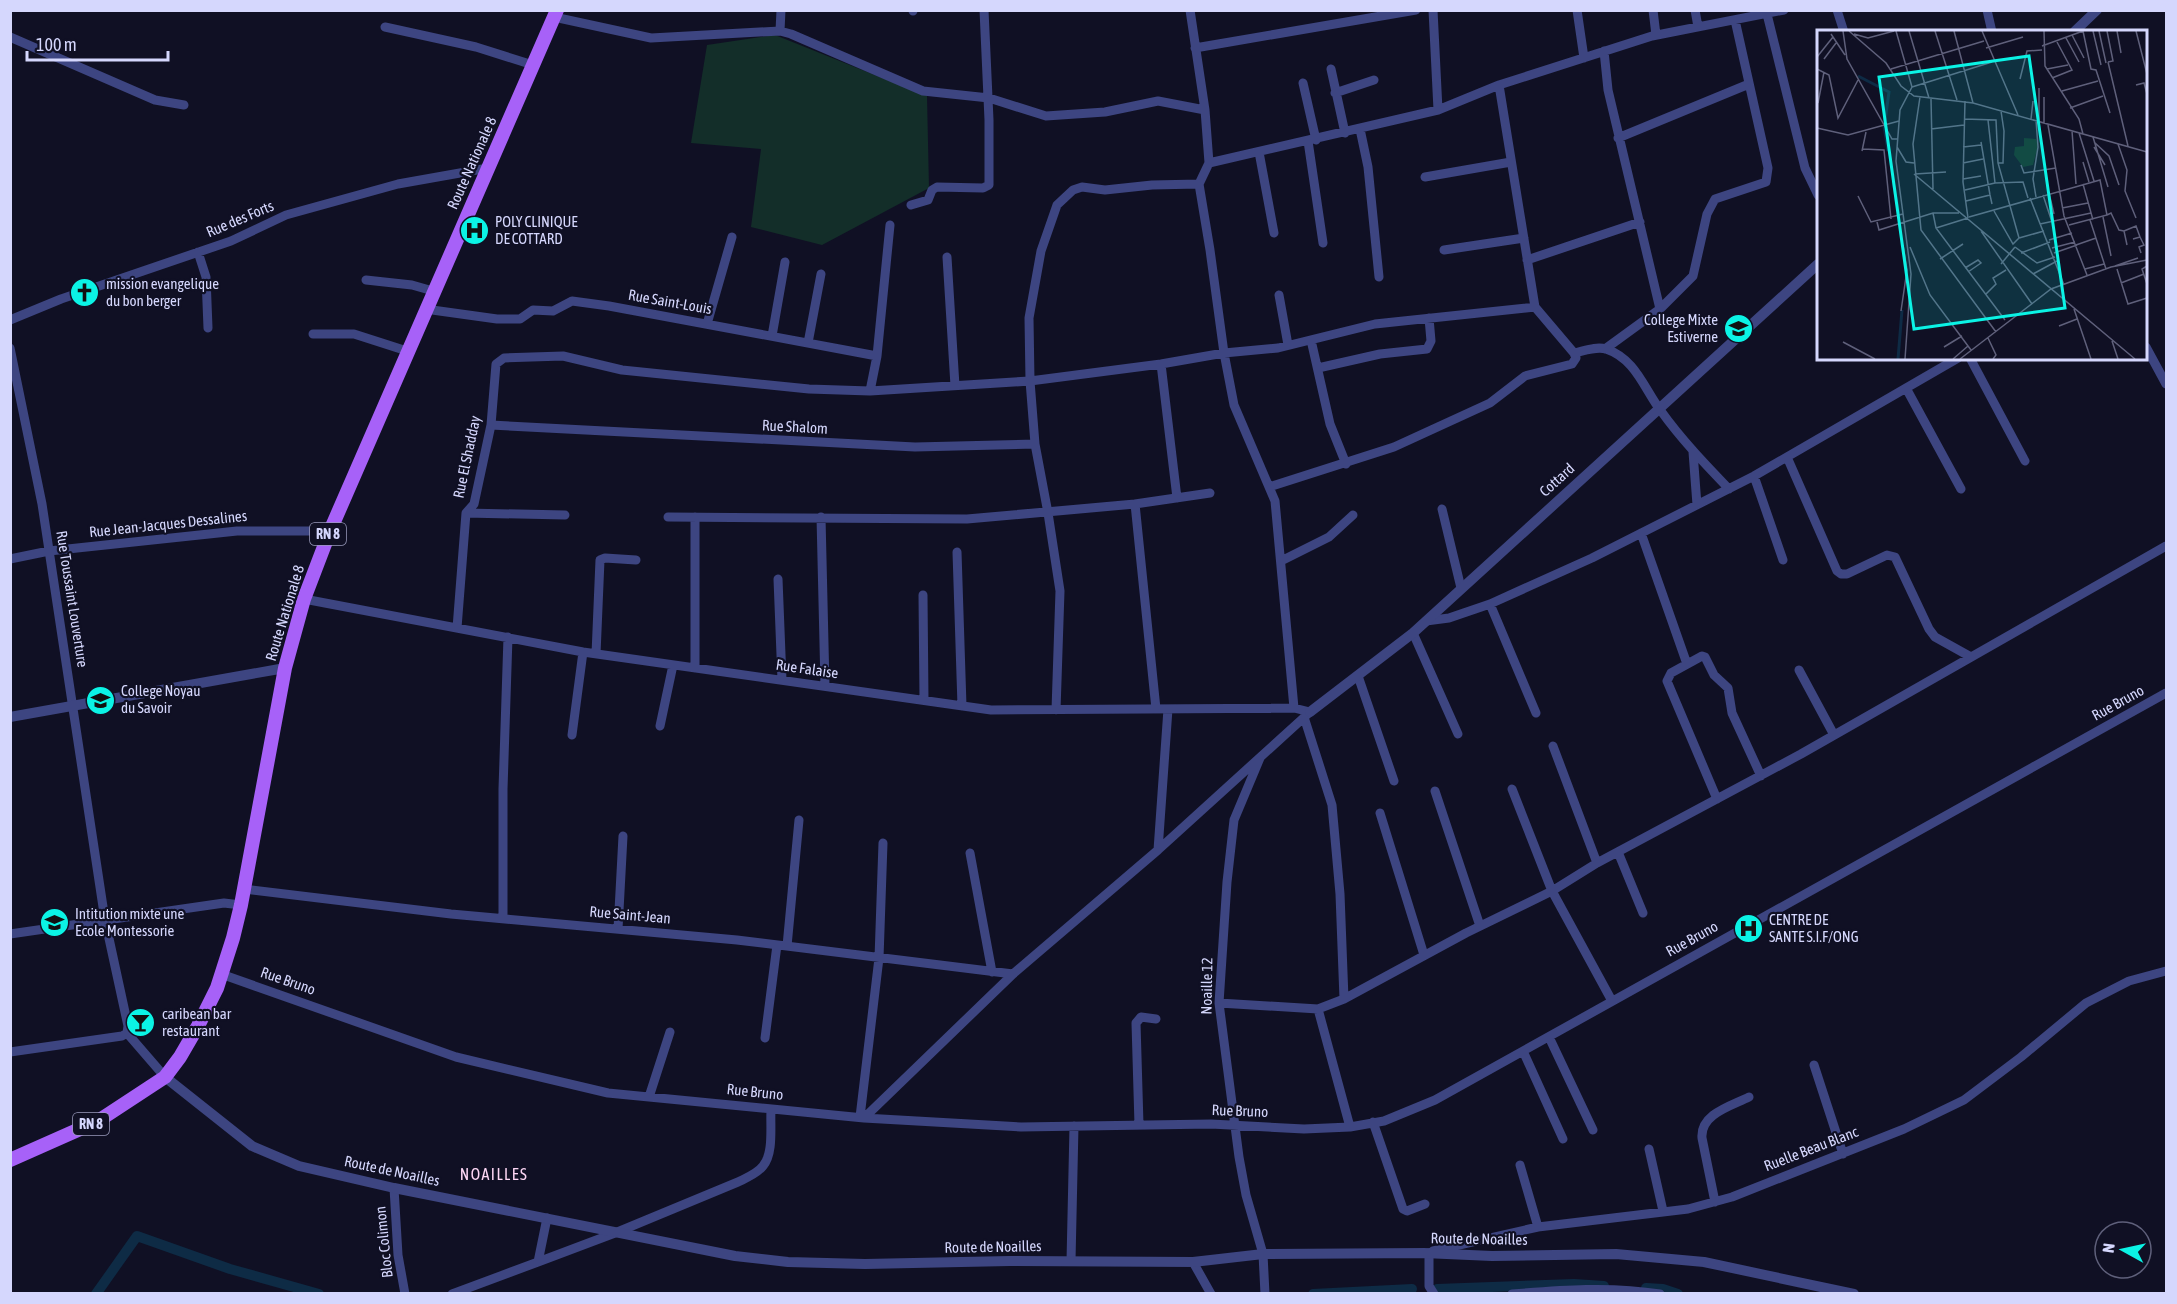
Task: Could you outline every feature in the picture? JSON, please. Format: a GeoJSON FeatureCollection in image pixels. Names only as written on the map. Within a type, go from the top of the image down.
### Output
{"type":"FeatureCollection","features":[{"type":"Feature","properties":{"kind":"main road","name":"Route Nationale 8"},"geometry":{"type":"LineString","coordinates":[[10,1160],[98,1121],[165,1077],[198,1026],[221,974],[241,905],[285,668],[304,599],[330,531],[425,309],[556,14]]}},
{"type":"Feature","properties":{"kind":"street"},"geometry":{"type":"LineString","coordinates":[[780,31],[781,10]]}},
{"type":"Feature","properties":{"kind":"street"},"geometry":{"type":"LineString","coordinates":[[912,205],[924,203],[928,200],[932,190],[937,187],[984,188],[989,185],[989,98],[984,10]]}},
{"type":"Feature","properties":{"kind":"street"},"geometry":{"type":"LineString","coordinates":[[1190,10],[1205,110],[1209,163],[1199,184],[1224,353],[1234,405],[1275,501],[1294,708]]}},
{"type":"Feature","properties":{"kind":"street"},"geometry":{"type":"LineString","coordinates":[[1195,48],[1416,10]]}},
{"type":"Feature","properties":{"kind":"street"},"geometry":{"type":"LineString","coordinates":[[1432,10],[1438,110]]}},
{"type":"Feature","properties":{"kind":"street"},"geometry":{"type":"LineString","coordinates":[[1577,10],[1584,58]]}},
{"type":"Feature","properties":{"kind":"street"},"geometry":{"type":"LineString","coordinates":[[1653,10],[1656,35]]}},
{"type":"Feature","properties":{"kind":"street"},"geometry":{"type":"LineString","coordinates":[[1695,10],[1698,27]]}},
{"type":"Feature","properties":{"kind":"street"},"geometry":{"type":"LineString","coordinates":[[1209,163],[1438,110],[1499,85],[1656,35],[1784,10]]}},
{"type":"Feature","properties":{"kind":"street"},"geometry":{"type":"LineString","coordinates":[[1837,10],[1843,30]]}},
{"type":"Feature","properties":{"kind":"street"},"geometry":{"type":"LineString","coordinates":[[1987,10],[1992,30]]}},
{"type":"Feature","properties":{"kind":"street"},"geometry":{"type":"LineString","coordinates":[[2076,30],[2097,10]]}},
{"type":"Feature","properties":{"kind":"street"},"geometry":{"type":"LineString","coordinates":[[556,14],[651,38],[780,31],[923,91],[989,98],[1046,116],[1105,112],[1158,101],[1205,110]]}},
{"type":"Feature","properties":{"kind":"street"},"geometry":{"type":"LineString","coordinates":[[1767,14],[1805,168],[1817,193]]}},
{"type":"Feature","properties":{"kind":"street"},"geometry":{"type":"LineString","coordinates":[[1605,349],[1660,309],[1693,276],[1696,271],[1701,235],[1707,214],[1715,199],[1766,182],[1768,168],[1734,20]]}},
{"type":"Feature","properties":{"kind":"street"},"geometry":{"type":"LineString","coordinates":[[385,27],[476,47],[533,65]]}},
{"type":"Feature","properties":{"kind":"street"},"geometry":{"type":"LineString","coordinates":[[10,37],[155,99],[184,105]]}},
{"type":"Feature","properties":{"kind":"street"},"geometry":{"type":"LineString","coordinates":[[1604,51],[1608,90],[1618,138],[1660,309]]}},
{"type":"Feature","properties":{"kind":"street"},"geometry":{"type":"LineString","coordinates":[[1331,69],[1345,133]]}},
{"type":"Feature","properties":{"kind":"street"},"geometry":{"type":"LineString","coordinates":[[1335,93],[1374,80]]}},
{"type":"Feature","properties":{"kind":"street"},"geometry":{"type":"LineString","coordinates":[[1303,83],[1323,243]]}},
{"type":"Feature","properties":{"kind":"street"},"geometry":{"type":"LineString","coordinates":[[1618,138],[1749,84]]}},
{"type":"Feature","properties":{"kind":"street"},"geometry":{"type":"LineString","coordinates":[[1269,487],[1394,447],[1491,403],[1525,376],[1572,364],[1576,358],[1535,307],[1499,85]]}},
{"type":"Feature","properties":{"kind":"street"},"geometry":{"type":"LineString","coordinates":[[1360,129],[1368,167],[1379,277]]}},
{"type":"Feature","properties":{"kind":"street"},"geometry":{"type":"LineString","coordinates":[[1259,152],[1274,233]]}},
{"type":"Feature","properties":{"kind":"street"},"geometry":{"type":"LineString","coordinates":[[1425,177],[1511,162]]}},
{"type":"Feature","properties":{"kind":"street","name":"Rue des Forts"},"geometry":{"type":"LineString","coordinates":[[10,320],[60,299],[231,241],[286,215],[398,184],[488,168]]}},
{"type":"Feature","properties":{"kind":"street"},"geometry":{"type":"LineString","coordinates":[[1056,710],[1060,591],[1035,444],[1030,381],[1029,318],[1041,251],[1057,205],[1073,190],[1082,187],[1105,190],[1152,185],[1199,184]]}},
{"type":"Feature","properties":{"kind":"street"},"geometry":{"type":"LineString","coordinates":[[1527,260],[1640,222]]}},
{"type":"Feature","properties":{"kind":"street"},"geometry":{"type":"LineString","coordinates":[[890,225],[877,356],[870,391],[1030,381],[1288,345],[1375,324],[1535,307]]}},
{"type":"Feature","properties":{"kind":"street"},"geometry":{"type":"LineString","coordinates":[[707,324],[732,237]]}},
{"type":"Feature","properties":{"kind":"street"},"geometry":{"type":"LineString","coordinates":[[1444,250],[1524,238]]}},
{"type":"Feature","properties":{"kind":"street"},"geometry":{"type":"LineString","coordinates":[[198,252],[206,277],[208,328]]}},
{"type":"Feature","properties":{"kind":"street"},"geometry":{"type":"LineString","coordinates":[[947,257],[955,386]]}},
{"type":"Feature","properties":{"kind":"street"},"geometry":{"type":"LineString","coordinates":[[772,336],[785,262]]}},
{"type":"Feature","properties":{"kind":"street","name":"Cottard"},"geometry":{"type":"LineString","coordinates":[[1307,714],[1413,633],[1817,265]]}},
{"type":"Feature","properties":{"kind":"street"},"geometry":{"type":"LineString","coordinates":[[808,343],[821,274]]}},
{"type":"Feature","properties":{"kind":"street"},"geometry":{"type":"LineString","coordinates":[[366,280],[412,285],[433,291]]}},
{"type":"Feature","properties":{"kind":"street"},"geometry":{"type":"LineString","coordinates":[[1279,295],[1288,345]]}},
{"type":"Feature","properties":{"kind":"street","name":"Rue Saint-Louis"},"geometry":{"type":"LineString","coordinates":[[425,309],[497,319],[520,319],[533,310],[553,311],[572,301],[877,356]]}},
{"type":"Feature","properties":{"kind":"street"},"geometry":{"type":"LineString","coordinates":[[1318,368],[1380,354],[1426,348],[1431,341],[1429,318]]}},
{"type":"Feature","properties":{"kind":"street"},"geometry":{"type":"LineString","coordinates":[[313,334],[354,334],[407,351]]}},
{"type":"Feature","properties":{"kind":"street"},"geometry":{"type":"LineString","coordinates":[[1311,340],[1330,424],[1346,464]]}},
{"type":"Feature","properties":{"kind":"street","name":"Rue Toussaint Louverture"},"geometry":{"type":"LineString","coordinates":[[10,348],[42,504],[105,920],[128,1026],[126,1033]]}},
{"type":"Feature","properties":{"kind":"street"},"geometry":{"type":"LineString","coordinates":[[1574,353],[1595,348],[1605,349],[1636,370],[1660,410],[1693,452],[1729,489]]}},
{"type":"Feature","properties":{"kind":"street"},"geometry":{"type":"LineString","coordinates":[[2147,351],[2166,384]]}},
{"type":"Feature","properties":{"kind":"street","name":"Rue El Shadday"},"geometry":{"type":"LineString","coordinates":[[457,628],[466,513],[474,504],[490,425],[498,361],[504,358],[563,356],[622,370],[809,389],[870,391]]}},
{"type":"Feature","properties":{"kind":"street"},"geometry":{"type":"LineString","coordinates":[[1426,621],[1449,618],[1490,604],[1641,533],[1754,476],[1955,360]]}},
{"type":"Feature","properties":{"kind":"street"},"geometry":{"type":"LineString","coordinates":[[1971,360],[2025,461]]}},
{"type":"Feature","properties":{"kind":"street"},"geometry":{"type":"LineString","coordinates":[[1161,364],[1177,498]]}},
{"type":"Feature","properties":{"kind":"street"},"geometry":{"type":"LineString","coordinates":[[1906,388],[1961,489]]}},
{"type":"Feature","properties":{"kind":"street","name":"Rue Shalom"},"geometry":{"type":"LineString","coordinates":[[490,425],[915,447],[1035,444]]}},
{"type":"Feature","properties":{"kind":"street"},"geometry":{"type":"LineString","coordinates":[[1693,452],[1697,505]]}},
{"type":"Feature","properties":{"kind":"street"},"geometry":{"type":"LineString","coordinates":[[1787,457],[1837,571],[1847,574],[1887,555],[1895,557],[1935,637],[1971,657]]}},
{"type":"Feature","properties":{"kind":"street"},"geometry":{"type":"LineString","coordinates":[[1754,476],[1783,560]]}},
{"type":"Feature","properties":{"kind":"street"},"geometry":{"type":"LineString","coordinates":[[668,517],[967,519],[1048,513],[1210,494]]}},
{"type":"Feature","properties":{"kind":"street"},"geometry":{"type":"LineString","coordinates":[[1135,504],[1156,709]]}},
{"type":"Feature","properties":{"kind":"street"},"geometry":{"type":"LineString","coordinates":[[1442,509],[1461,588]]}},
{"type":"Feature","properties":{"kind":"street"},"geometry":{"type":"LineString","coordinates":[[466,513],[565,515]]}},
{"type":"Feature","properties":{"kind":"street"},"geometry":{"type":"LineString","coordinates":[[1281,561],[1329,537],[1353,515]]}},
{"type":"Feature","properties":{"kind":"street"},"geometry":{"type":"LineString","coordinates":[[695,517],[695,668]]}},
{"type":"Feature","properties":{"kind":"street"},"geometry":{"type":"LineString","coordinates":[[821,517],[825,686]]}},
{"type":"Feature","properties":{"kind":"street","name":"Rue Jean-Jacques Dessalines"},"geometry":{"type":"LineString","coordinates":[[10,559],[49,551],[237,531],[330,531]]}},
{"type":"Feature","properties":{"kind":"street"},"geometry":{"type":"LineString","coordinates":[[1641,533],[1687,664]]}},
{"type":"Feature","properties":{"kind":"street"},"geometry":{"type":"LineString","coordinates":[[1219,1003],[1318,1009],[1344,999],[1424,955],[1552,891],[1597,863],[1761,776],[2166,546]]}},
{"type":"Feature","properties":{"kind":"street"},"geometry":{"type":"LineString","coordinates":[[957,552],[962,706]]}},
{"type":"Feature","properties":{"kind":"street"},"geometry":{"type":"LineString","coordinates":[[596,654],[600,560],[605,558],[636,560]]}},
{"type":"Feature","properties":{"kind":"street"},"geometry":{"type":"LineString","coordinates":[[778,579],[782,680]]}},
{"type":"Feature","properties":{"kind":"street"},"geometry":{"type":"LineString","coordinates":[[923,595],[924,700]]}},
{"type":"Feature","properties":{"kind":"street","name":"Rue Falaise"},"geometry":{"type":"LineString","coordinates":[[304,599],[583,652],[991,710],[1294,708],[1307,714]]}},
{"type":"Feature","properties":{"kind":"street"},"geometry":{"type":"LineString","coordinates":[[1490,604],[1536,713]]}},
{"type":"Feature","properties":{"kind":"street"},"geometry":{"type":"LineString","coordinates":[[1413,633],[1458,734]]}},
{"type":"Feature","properties":{"kind":"street"},"geometry":{"type":"LineString","coordinates":[[503,918],[503,778],[508,638]]}},
{"type":"Feature","properties":{"kind":"street"},"geometry":{"type":"LineString","coordinates":[[572,735],[583,652]]}},
{"type":"Feature","properties":{"kind":"street"},"geometry":{"type":"LineString","coordinates":[[1717,799],[1668,686],[1667,681],[1671,673],[1687,664],[1704,656],[1714,675],[1726,685],[1730,692],[1732,713],[1761,776]]}},
{"type":"Feature","properties":{"kind":"street"},"geometry":{"type":"LineString","coordinates":[[660,726],[673,665]]}},
{"type":"Feature","properties":{"kind":"street"},"geometry":{"type":"LineString","coordinates":[[10,717],[73,708],[285,668]]}},
{"type":"Feature","properties":{"kind":"street"},"geometry":{"type":"LineString","coordinates":[[1799,670],[1834,735]]}},
{"type":"Feature","properties":{"kind":"street"},"geometry":{"type":"LineString","coordinates":[[1358,676],[1394,781]]}},
{"type":"Feature","properties":{"kind":"street","name":"Rue Bruno"},"geometry":{"type":"LineString","coordinates":[[221,974],[456,1057],[608,1093],[862,1117],[1021,1127],[1235,1125],[1304,1129],[1350,1127],[1384,1120],[1435,1100],[2166,693]]}},
{"type":"Feature","properties":{"kind":"street"},"geometry":{"type":"LineString","coordinates":[[1158,850],[1167,709]]}},
{"type":"Feature","properties":{"kind":"street"},"geometry":{"type":"LineString","coordinates":[[862,1117],[1014,974],[1158,850],[1307,714],[1332,805],[1340,894],[1344,999]]}},
{"type":"Feature","properties":{"kind":"street"},"geometry":{"type":"LineString","coordinates":[[1554,746],[1597,863]]}},
{"type":"Feature","properties":{"kind":"street","name":"Noaille 12"},"geometry":{"type":"LineString","coordinates":[[1261,756],[1234,820],[1227,882],[1219,1003],[1246,1196],[1263,1254],[1265,1293]]}},
{"type":"Feature","properties":{"kind":"street"},"geometry":{"type":"LineString","coordinates":[[1512,789],[1552,891],[1612,1001]]}},
{"type":"Feature","properties":{"kind":"street"},"geometry":{"type":"LineString","coordinates":[[1435,791],[1480,926]]}},
{"type":"Feature","properties":{"kind":"street"},"geometry":{"type":"LineString","coordinates":[[1380,813],[1424,955]]}},
{"type":"Feature","properties":{"kind":"street"},"geometry":{"type":"LineString","coordinates":[[788,946],[799,819]]}},
{"type":"Feature","properties":{"kind":"street"},"geometry":{"type":"LineString","coordinates":[[618,929],[622,836]]}},
{"type":"Feature","properties":{"kind":"street"},"geometry":{"type":"LineString","coordinates":[[862,1117],[879,958],[883,843]]}},
{"type":"Feature","properties":{"kind":"street"},"geometry":{"type":"LineString","coordinates":[[1618,852],[1643,913]]}},
{"type":"Feature","properties":{"kind":"street"},"geometry":{"type":"LineString","coordinates":[[970,853],[992,972]]}},
{"type":"Feature","properties":{"kind":"street","name":"Rue Saint-Jean"},"geometry":{"type":"LineString","coordinates":[[244,889],[451,914],[788,946],[1014,974]]}},
{"type":"Feature","properties":{"kind":"street"},"geometry":{"type":"LineString","coordinates":[[10,934],[224,903],[241,905]]}},
{"type":"Feature","properties":{"kind":"street"},"geometry":{"type":"LineString","coordinates":[[765,1038],[777,945]]}},
{"type":"Feature","properties":{"kind":"street","name":"Ruelle Beau Blanc"},"geometry":{"type":"LineString","coordinates":[[1427,1253],[1538,1227],[1688,1209],[1715,1202],[1843,1154],[1904,1129],[1964,1100],[2021,1057],[2086,1003],[2129,981],[2166,971]]}},
{"type":"Feature","properties":{"kind":"street"},"geometry":{"type":"LineString","coordinates":[[1318,1009],[1350,1127]]}},
{"type":"Feature","properties":{"kind":"street"},"geometry":{"type":"LineString","coordinates":[[1139,1125],[1136,1023],[1140,1017],[1156,1019]]}},
{"type":"Feature","properties":{"kind":"street"},"geometry":{"type":"LineString","coordinates":[[649,1097],[670,1032]]}},
{"type":"Feature","properties":{"kind":"street"},"geometry":{"type":"LineString","coordinates":[[10,1052],[122,1036],[126,1033],[165,1077]]}},
{"type":"Feature","properties":{"kind":"street"},"geometry":{"type":"LineString","coordinates":[[1549,1037],[1593,1130]]}},
{"type":"Feature","properties":{"kind":"street"},"geometry":{"type":"LineString","coordinates":[[1523,1051],[1563,1139]]}},
{"type":"Feature","properties":{"kind":"street"},"geometry":{"type":"LineString","coordinates":[[1814,1065],[1843,1154]]}},
{"type":"Feature","properties":{"kind":"street","name":"Route de Noailles"},"geometry":{"type":"LineString","coordinates":[[165,1077],[252,1146],[299,1166],[394,1188],[735,1256],[788,1262],[865,1264],[1193,1262],[1263,1254],[1427,1253],[1492,1256],[1616,1254],[1704,1262],[1834,1291],[1854,1293]]}},
{"type":"Feature","properties":{"kind":"street"},"geometry":{"type":"LineString","coordinates":[[1715,1202],[1702,1138],[1703,1128],[1708,1118],[1749,1097]]}},
{"type":"Feature","properties":{"kind":"street"},"geometry":{"type":"LineString","coordinates":[[452,1293],[615,1233],[755,1173],[764,1165],[769,1152],[771,1109]]}},
{"type":"Feature","properties":{"kind":"street"},"geometry":{"type":"LineString","coordinates":[[1373,1122],[1403,1209],[1407,1211],[1425,1204]]}},
{"type":"Feature","properties":{"kind":"street"},"geometry":{"type":"LineString","coordinates":[[1071,1261],[1074,1126]]}},
{"type":"Feature","properties":{"kind":"street"},"geometry":{"type":"LineString","coordinates":[[1649,1149],[1663,1211]]}},
{"type":"Feature","properties":{"kind":"street"},"geometry":{"type":"LineString","coordinates":[[1520,1166],[1538,1227]]}},
{"type":"Feature","properties":{"kind":"street","name":"Bloc Colimon"},"geometry":{"type":"LineString","coordinates":[[394,1188],[398,1255],[405,1293]]}},
{"type":"Feature","properties":{"kind":"street"},"geometry":{"type":"LineString","coordinates":[[538,1262],[547,1218]]}},
{"type":"Feature","properties":{"kind":"street"},"geometry":{"type":"LineString","coordinates":[[1427,1253],[1429,1286],[1434,1293]]}},
{"type":"Feature","properties":{"kind":"street"},"geometry":{"type":"LineString","coordinates":[[1193,1262],[1211,1293]]}},
{"type":"Feature","properties":{"kind":"street"},"geometry":{"type":"LineString","coordinates":[[1512,1293],[1636,1290],[1660,1293]]}},
{"type":"Feature","properties":{"kind":"green space"},"geometry":{"type":"Polygon","coordinates":[[[775,35],[927,96],[929,188],[822,245],[751,227],[761,149],[691,143],[707,45],[775,35]]]}},
{"type":"Feature","properties":{"kind":"waterway"},"geometry":{"type":"LineString","coordinates":[[96,1294],[137,1236],[230,1269],[319,1294]]}},
{"type":"Feature","properties":{"kind":"waterway"},"geometry":{"type":"LineString","coordinates":[[1437,1289],[1574,1284],[1604,1286]]}},
{"type":"Feature","properties":{"kind":"waterway"},"geometry":{"type":"LineString","coordinates":[[1646,1288],[1663,1289],[1678,1294]]}},
{"type":"Feature","properties":{"kind":"waterway"},"geometry":{"type":"LineString","coordinates":[[1313,1294],[1412,1289]]}},
{"type":"Feature","properties":{"kind":"place","name":"POLY CLINIQUE DE COTTARD"},"geometry":{"type":"Point","coordinates":[474,231]}},
{"type":"Feature","properties":{"kind":"place","name":"mission evangelique du bon berger"},"geometry":{"type":"Point","coordinates":[85,293]}},
{"type":"Feature","properties":{"kind":"place","name":"College Mixte Estiverne"},"geometry":{"type":"Point","coordinates":[1739,329]}},
{"type":"Feature","properties":{"kind":"place","name":"College Noyau du Savoir"},"geometry":{"type":"Point","coordinates":[100,700]}},
{"type":"Feature","properties":{"kind":"place","name":"Intitution mixte une Ecole Montessorie"},"geometry":{"type":"Point","coordinates":[54,923]}},
{"type":"Feature","properties":{"kind":"place","name":"CENTRE DE SANTE S.I.F/ONG"},"geometry":{"type":"Point","coordinates":[1748,929]}},
{"type":"Feature","properties":{"kind":"place","name":"caribean bar restaurant"},"geometry":{"type":"Point","coordinates":[141,1023]}},
{"type":"Feature","properties":{"kind":"district","name":"NOAILLES"},"geometry":{"type":"Point","coordinates":[494,1174]}}]}
